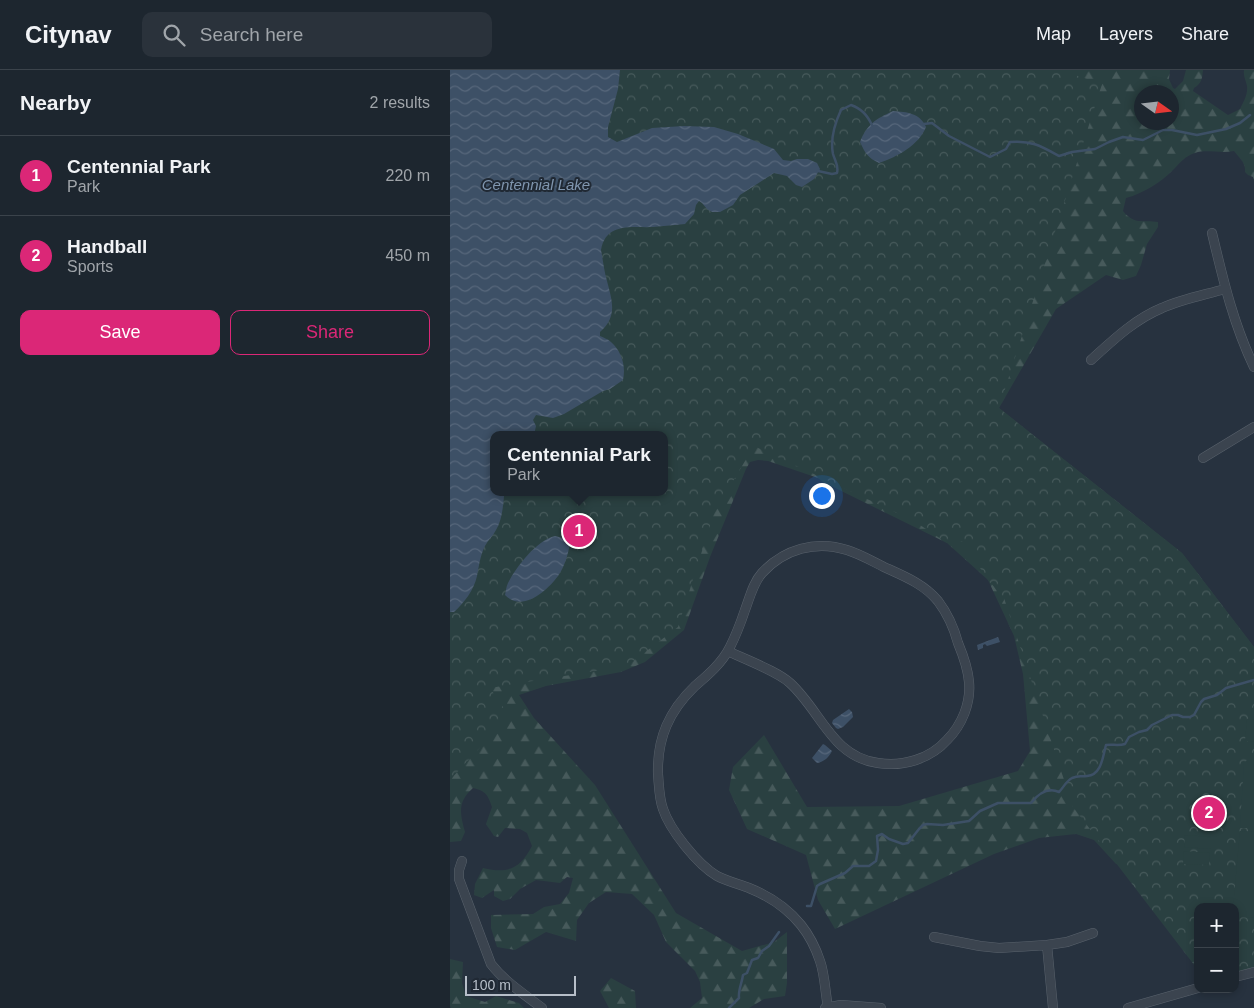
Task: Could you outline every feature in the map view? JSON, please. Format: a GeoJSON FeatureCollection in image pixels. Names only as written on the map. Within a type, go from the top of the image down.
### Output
{"type":"FeatureCollection","features":[{"type":"Feature","properties":{"kind":"street"},"geometry":{"type":"LineString","coordinates":[[1212,232],[1233,316],[1254,367]]}},
{"type":"Feature","properties":{"kind":"street"},"geometry":{"type":"LineString","coordinates":[[1091,360],[1131,326],[1153,312],[1179,302],[1225,289]]}},
{"type":"Feature","properties":{"kind":"street"},"geometry":{"type":"LineString","coordinates":[[1204,458],[1254,427]]}},
{"type":"Feature","properties":{"kind":"street"},"geometry":{"type":"LineString","coordinates":[[728,651],[789,682],[836,741],[847,751],[877,763],[896,764],[910,762],[936,751],[955,732],[964,717],[969,683],[965,662],[956,634],[939,602],[912,580],[848,550],[828,546],[811,546],[795,550],[772,564],[760,575],[753,587],[728,651],[711,673],[684,697],[667,723],[659,748],[658,774],[662,806],[667,820],[683,842],[704,866],[716,875],[766,896],[780,905],[800,924],[812,943],[820,961],[826,1008],[850,1005],[880,1008]]}},
{"type":"Feature","properties":{"kind":"street"},"geometry":{"type":"LineString","coordinates":[[462,861],[459,879],[491,964],[507,982],[542,1008]]}},
{"type":"Feature","properties":{"kind":"street"},"geometry":{"type":"LineString","coordinates":[[934,937],[1000,948],[1067,942],[1093,933]]}},
{"type":"Feature","properties":{"kind":"street"},"geometry":{"type":"LineString","coordinates":[[1047,945],[1052,1008]]}},
{"type":"Feature","properties":{"kind":"street"},"geometry":{"type":"LineString","coordinates":[[1239,976],[1254,972]]}},
{"type":"Feature","properties":{"kind":"street"},"geometry":{"type":"LineString","coordinates":[[1128,1008],[1194,989]]}},
{"type":"Feature","properties":{"kind":"green space"},"geometry":{"type":"Polygon","coordinates":[[[450,70],[1060,70],[1102,84],[999,408],[1182,553],[1254,647],[1254,968],[1239,973],[1239,903],[1194,903],[1194,965],[1073,807],[1004,598],[988,580],[962,541],[947,543],[914,521],[754,446],[714,513],[678,627],[627,666],[490,688],[509,716],[450,780],[450,70]]]}},
{"type":"Feature","properties":{"kind":"green space"},"geometry":{"type":"Polygon","coordinates":[[[663,70],[1170,70],[1169,79],[1172,85],[1134,85],[1134,130],[1179,130],[1179,85],[1183,81],[1186,70],[1203,70],[1201,80],[1193,91],[1228,115],[1240,109],[1245,98],[1247,84],[1244,70],[1254,70],[1254,181],[1253,177],[1245,172],[1243,163],[1234,151],[1200,152],[1185,158],[1168,175],[1151,187],[1126,198],[1123,211],[1131,219],[1158,222],[1158,227],[1147,244],[1136,276],[1123,280],[1106,275],[1056,309],[999,408],[1182,553],[1254,647],[968,509],[1120,864],[1116,864],[1094,840],[1076,834],[1039,838],[994,854],[835,929],[818,900],[806,855],[747,829],[729,790],[733,767],[764,735],[807,807],[899,806],[1018,771],[1030,751],[1023,674],[1014,636],[988,580],[947,543],[818,478],[768,461],[758,460],[750,462],[746,469],[710,557],[684,630],[645,662],[621,672],[546,686],[519,695],[534,718],[595,785],[676,913],[742,951],[774,942],[787,932],[787,983],[785,996],[764,999],[749,1008],[690,1008],[702,998],[700,982],[695,971],[666,942],[654,915],[632,894],[606,892],[589,903],[577,920],[576,941],[546,932],[515,950],[497,947],[491,928],[491,915],[533,914],[544,907],[560,904],[569,893],[573,878],[567,877],[560,883],[536,880],[520,889],[510,899],[503,901],[494,896],[494,890],[482,898],[474,895],[475,884],[483,868],[506,870],[512,868],[523,860],[532,846],[527,833],[520,829],[505,828],[498,837],[494,836],[486,824],[492,807],[489,799],[484,792],[473,788],[462,803],[461,814],[465,832],[461,841],[450,842],[450,612],[657,496],[668,496],[668,431],[664,431],[663,70]]]}},
{"type":"Feature","properties":{"kind":"green space"},"geometry":{"type":"Polygon","coordinates":[[[1247,719],[1254,720],[1254,742],[1245,741],[1247,719]]]}},
{"type":"Feature","properties":{"kind":"green space"},"geometry":{"type":"Polygon","coordinates":[[[1251,756],[1254,756],[1254,828],[1240,828],[1244,763],[1251,756]]]}},
{"type":"Feature","properties":{"kind":"green space"},"geometry":{"type":"Polygon","coordinates":[[[1196,801],[1223,803],[1221,825],[1194,823],[1196,801]]]}},
{"type":"Feature","properties":{"kind":"green space"},"geometry":{"type":"Polygon","coordinates":[[[1240,831],[1254,832],[1254,918],[1239,917],[1239,903],[1233,903],[1240,831]]]}},
{"type":"Feature","properties":{"kind":"green space"},"geometry":{"type":"Polygon","coordinates":[[[1185,835],[1211,837],[1211,849],[1184,847],[1185,835]]]}},
{"type":"Feature","properties":{"kind":"green space"},"geometry":{"type":"Polygon","coordinates":[[[1184,851],[1210,853],[1209,865],[1183,864],[1184,851]]]}},
{"type":"Feature","properties":{"kind":"green space"},"geometry":{"type":"Polygon","coordinates":[[[450,959],[463,962],[462,983],[466,996],[485,1002],[496,996],[519,1003],[524,1008],[451,1008],[450,959]]]}},
{"type":"Feature","properties":{"kind":"green space"},"geometry":{"type":"Polygon","coordinates":[[[611,978],[635,991],[636,1008],[609,1008],[600,991],[611,978]]]}},
{"type":"Feature","properties":{"kind":"water","name":"Centennial Lake"},"geometry":{"type":"Polygon","coordinates":[[[450,70],[620,70],[618,89],[608,127],[608,137],[617,142],[652,128],[714,127],[738,134],[774,149],[783,160],[808,159],[817,163],[820,169],[814,179],[802,187],[796,185],[787,176],[774,173],[740,195],[733,205],[720,212],[712,212],[699,201],[694,214],[685,224],[621,228],[608,235],[601,250],[612,308],[609,320],[600,332],[600,336],[611,342],[620,355],[623,364],[623,380],[564,414],[553,418],[536,415],[533,420],[536,426],[535,431],[490,431],[490,496],[504,496],[503,509],[498,526],[483,550],[474,586],[454,612],[450,612],[450,70]]]}},
{"type":"Feature","properties":{"kind":"water"},"geometry":{"type":"Polygon","coordinates":[[[893,111],[917,116],[926,127],[923,133],[907,150],[879,163],[867,155],[860,142],[873,123],[893,111]]]}},
{"type":"Feature","properties":{"kind":"water"},"geometry":{"type":"Polygon","coordinates":[[[555,536],[563,538],[570,543],[564,564],[553,582],[534,598],[526,601],[512,600],[505,595],[508,583],[516,569],[534,548],[555,536]]]}},
{"type":"Feature","properties":{"kind":"water"},"geometry":{"type":"Polygon","coordinates":[[[998,637],[1000,642],[987,646],[985,644],[983,648],[978,650],[977,645],[998,637]]]}},
{"type":"Feature","properties":{"kind":"water"},"geometry":{"type":"Polygon","coordinates":[[[849,709],[853,717],[843,727],[836,728],[832,723],[833,720],[849,709]]]}},
{"type":"Feature","properties":{"kind":"water"},"geometry":{"type":"Polygon","coordinates":[[[823,744],[832,751],[826,759],[817,763],[812,758],[823,744]]]}},
{"type":"Feature","properties":{"kind":"waterway"},"geometry":{"type":"LineString","coordinates":[[818,171],[832,174],[837,173],[832,143],[835,126],[841,110],[851,105],[858,108],[872,125]]}},
{"type":"Feature","properties":{"kind":"waterway"},"geometry":{"type":"LineString","coordinates":[[924,124],[932,123],[949,136],[990,157],[1006,149],[1010,142],[1036,144],[1059,156],[1095,149],[1123,137],[1143,140],[1163,130],[1197,135],[1226,129],[1240,123],[1250,115]]}},
{"type":"Feature","properties":{"kind":"waterway"},"geometry":{"type":"LineString","coordinates":[[807,906],[811,906],[817,886],[820,884],[845,873],[853,866],[869,866],[876,861],[878,850],[877,836],[882,834],[889,839],[903,844],[908,843],[923,825],[943,825],[969,821],[980,811],[998,803],[1031,803],[1044,792],[1051,790],[1059,792],[1072,778],[1092,775],[1096,772],[1101,764],[1106,745],[1125,744],[1129,737],[1147,730],[1152,725],[1172,715],[1190,717],[1194,715],[1204,699],[1217,695],[1226,688],[1254,680]]}},
{"type":"Feature","properties":{"kind":"waterway"},"geometry":{"type":"LineString","coordinates":[[729,1008],[739,998],[743,975],[747,973],[752,960],[758,958],[779,932]]}},
{"type":"Feature","properties":{"kind":"place","name":"Centennial Park"},"geometry":{"type":"Point","coordinates":[579,531]}},
{"type":"Feature","properties":{"kind":"place","name":"Handball"},"geometry":{"type":"Point","coordinates":[1209,813]}}]}
